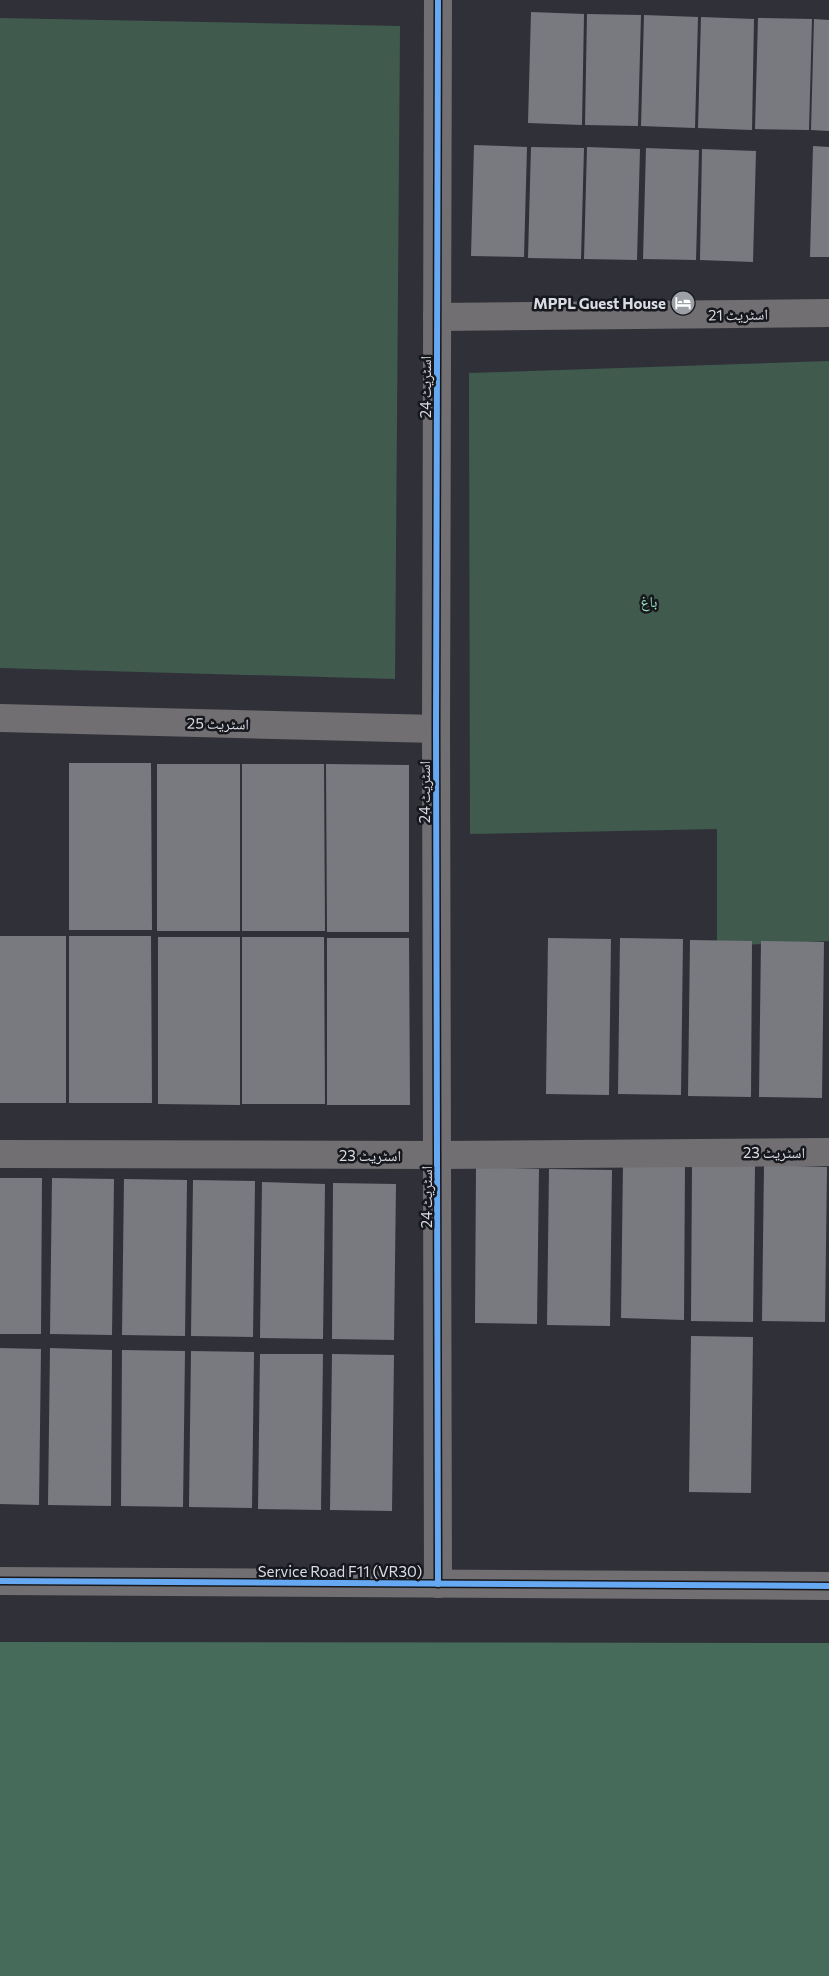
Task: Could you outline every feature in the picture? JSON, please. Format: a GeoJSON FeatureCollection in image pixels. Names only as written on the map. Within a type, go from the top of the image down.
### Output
{"type":"FeatureCollection","features":[{"type":"Feature","properties":{"kind":"street","name":"اسٹریٹ 24"},"geometry":{"type":"LineString","coordinates":[[438,0],[436,729],[438,1584]]}},
{"type":"Feature","properties":{"kind":"street","name":"اسٹریٹ 21"},"geometry":{"type":"LineString","coordinates":[[437,317],[829,313]]}},
{"type":"Feature","properties":{"kind":"street","name":"اسٹریٹ 25"},"geometry":{"type":"LineString","coordinates":[[0,718],[436,729]]}},
{"type":"Feature","properties":{"kind":"street","name":"اسٹریٹ 23"},"geometry":{"type":"LineString","coordinates":[[0,1154],[438,1155],[829,1152]]}},
{"type":"Feature","properties":{"kind":"street","name":"Service Road F11 (VR30)"},"geometry":{"type":"LineString","coordinates":[[0,1581],[829,1586]]}},
{"type":"Feature","properties":{"kind":"green space"},"geometry":{"type":"Polygon","coordinates":[[[0,18],[400,26],[395,679],[0,668],[0,18]]]}},
{"type":"Feature","properties":{"kind":"green space","name":"باغ"},"geometry":{"type":"Polygon","coordinates":[[[829,361],[829,941],[717,946],[717,829],[470,834],[469,373],[829,361]]]}},
{"type":"Feature","properties":{"kind":"green space"},"geometry":{"type":"Polygon","coordinates":[[[0,1642],[829,1643],[829,1976],[0,1976],[0,1642]]]}},
{"type":"Feature","properties":{"kind":"building"},"geometry":{"type":"Polygon","coordinates":[[[531,12],[584,14],[582,125],[528,123],[531,12]]]}},
{"type":"Feature","properties":{"kind":"building"},"geometry":{"type":"Polygon","coordinates":[[[587,14],[641,15],[638,126],[585,125],[587,14]]]}},
{"type":"Feature","properties":{"kind":"building"},"geometry":{"type":"Polygon","coordinates":[[[644,15],[698,17],[695,128],[641,126],[644,15]]]}},
{"type":"Feature","properties":{"kind":"building"},"geometry":{"type":"Polygon","coordinates":[[[701,17],[754,19],[752,130],[698,128],[701,17]]]}},
{"type":"Feature","properties":{"kind":"building"},"geometry":{"type":"Polygon","coordinates":[[[758,18],[812,19],[809,130],[755,129],[758,18]]]}},
{"type":"Feature","properties":{"kind":"building"},"geometry":{"type":"Polygon","coordinates":[[[814,19],[829,20],[829,131],[811,130],[814,19]]]}},
{"type":"Feature","properties":{"kind":"building"},"geometry":{"type":"Polygon","coordinates":[[[474,145],[527,147],[524,257],[471,256],[474,145]]]}},
{"type":"Feature","properties":{"kind":"building"},"geometry":{"type":"Polygon","coordinates":[[[813,146],[829,147],[829,257],[810,257],[813,146]]]}},
{"type":"Feature","properties":{"kind":"building"},"geometry":{"type":"Polygon","coordinates":[[[531,147],[584,148],[581,259],[528,258],[531,147]]]}},
{"type":"Feature","properties":{"kind":"building"},"geometry":{"type":"Polygon","coordinates":[[[587,147],[640,149],[637,260],[584,259],[587,147]]]}},
{"type":"Feature","properties":{"kind":"building"},"geometry":{"type":"Polygon","coordinates":[[[646,148],[699,150],[696,260],[643,259],[646,148]]]}},
{"type":"Feature","properties":{"kind":"building"},"geometry":{"type":"Polygon","coordinates":[[[702,149],[756,151],[753,262],[700,260],[702,149]]]}},
{"type":"Feature","properties":{"kind":"building"},"geometry":{"type":"Polygon","coordinates":[[[69,763],[151,763],[152,930],[69,930],[69,763]]]}},
{"type":"Feature","properties":{"kind":"building"},"geometry":{"type":"Polygon","coordinates":[[[157,764],[240,764],[240,931],[157,931],[157,764]]]}},
{"type":"Feature","properties":{"kind":"building"},"geometry":{"type":"Polygon","coordinates":[[[242,764],[324,764],[325,931],[242,931],[242,764]]]}},
{"type":"Feature","properties":{"kind":"building"},"geometry":{"type":"Polygon","coordinates":[[[326,764],[409,765],[409,932],[327,932],[326,764]]]}},
{"type":"Feature","properties":{"kind":"building"},"geometry":{"type":"Polygon","coordinates":[[[0,936],[66,936],[66,1103],[0,1103],[0,936]]]}},
{"type":"Feature","properties":{"kind":"building"},"geometry":{"type":"Polygon","coordinates":[[[69,936],[151,936],[152,1103],[69,1103],[69,936]]]}},
{"type":"Feature","properties":{"kind":"building"},"geometry":{"type":"Polygon","coordinates":[[[158,937],[240,937],[240,1105],[158,1104],[158,937]]]}},
{"type":"Feature","properties":{"kind":"building"},"geometry":{"type":"Polygon","coordinates":[[[242,937],[324,937],[325,1104],[242,1104],[242,937]]]}},
{"type":"Feature","properties":{"kind":"building"},"geometry":{"type":"Polygon","coordinates":[[[327,938],[409,938],[410,1105],[327,1105],[327,938]]]}},
{"type":"Feature","properties":{"kind":"building"},"geometry":{"type":"Polygon","coordinates":[[[548,938],[611,939],[609,1095],[546,1094],[548,938]]]}},
{"type":"Feature","properties":{"kind":"building"},"geometry":{"type":"Polygon","coordinates":[[[620,938],[683,939],[681,1095],[618,1094],[620,938]]]}},
{"type":"Feature","properties":{"kind":"building"},"geometry":{"type":"Polygon","coordinates":[[[690,940],[752,941],[751,1097],[688,1096],[690,940]]]}},
{"type":"Feature","properties":{"kind":"building"},"geometry":{"type":"Polygon","coordinates":[[[761,941],[824,942],[822,1098],[759,1097],[761,941]]]}},
{"type":"Feature","properties":{"kind":"building"},"geometry":{"type":"Polygon","coordinates":[[[623,1163],[685,1164],[684,1320],[621,1318],[623,1163]]]}},
{"type":"Feature","properties":{"kind":"building"},"geometry":{"type":"Polygon","coordinates":[[[692,1165],[755,1166],[753,1322],[691,1321],[692,1165]]]}},
{"type":"Feature","properties":{"kind":"building"},"geometry":{"type":"Polygon","coordinates":[[[764,1165],[827,1167],[825,1322],[762,1321],[764,1165]]]}},
{"type":"Feature","properties":{"kind":"building"},"geometry":{"type":"Polygon","coordinates":[[[476,1167],[539,1169],[537,1324],[475,1323],[476,1167]]]}},
{"type":"Feature","properties":{"kind":"building"},"geometry":{"type":"Polygon","coordinates":[[[549,1169],[612,1170],[610,1326],[547,1325],[549,1169]]]}},
{"type":"Feature","properties":{"kind":"building"},"geometry":{"type":"Polygon","coordinates":[[[0,1178],[42,1178],[41,1334],[0,1334],[0,1178]]]}},
{"type":"Feature","properties":{"kind":"building"},"geometry":{"type":"Polygon","coordinates":[[[52,1178],[114,1179],[112,1335],[50,1334],[52,1178]]]}},
{"type":"Feature","properties":{"kind":"building"},"geometry":{"type":"Polygon","coordinates":[[[124,1179],[187,1180],[185,1336],[122,1335],[124,1179]]]}},
{"type":"Feature","properties":{"kind":"building"},"geometry":{"type":"Polygon","coordinates":[[[193,1180],[255,1181],[253,1337],[191,1336],[193,1180]]]}},
{"type":"Feature","properties":{"kind":"building"},"geometry":{"type":"Polygon","coordinates":[[[262,1182],[325,1184],[323,1339],[260,1338],[262,1182]]]}},
{"type":"Feature","properties":{"kind":"building"},"geometry":{"type":"Polygon","coordinates":[[[333,1183],[396,1184],[394,1340],[332,1339],[333,1183]]]}},
{"type":"Feature","properties":{"kind":"building"},"geometry":{"type":"Polygon","coordinates":[[[691,1336],[753,1337],[751,1493],[689,1492],[691,1336]]]}},
{"type":"Feature","properties":{"kind":"building"},"geometry":{"type":"Polygon","coordinates":[[[0,1348],[41,1349],[39,1505],[0,1504],[0,1348]]]}},
{"type":"Feature","properties":{"kind":"building"},"geometry":{"type":"Polygon","coordinates":[[[50,1348],[112,1350],[111,1506],[48,1505],[50,1348]]]}},
{"type":"Feature","properties":{"kind":"building"},"geometry":{"type":"Polygon","coordinates":[[[122,1350],[185,1351],[183,1507],[121,1506],[122,1350]]]}},
{"type":"Feature","properties":{"kind":"building"},"geometry":{"type":"Polygon","coordinates":[[[191,1351],[254,1352],[252,1508],[189,1507],[191,1351]]]}},
{"type":"Feature","properties":{"kind":"building"},"geometry":{"type":"Polygon","coordinates":[[[260,1354],[323,1354],[321,1510],[258,1509],[260,1354]]]}},
{"type":"Feature","properties":{"kind":"building"},"geometry":{"type":"Polygon","coordinates":[[[332,1354],[394,1355],[392,1511],[330,1510],[332,1354]]]}},
{"type":"Feature","properties":{"kind":"cycle path"},"geometry":{"type":"LineString","coordinates":[[438,0],[436,729],[438,1584]]}},
{"type":"Feature","properties":{"kind":"cycle path"},"geometry":{"type":"LineString","coordinates":[[0,1581],[829,1586]]}},
{"type":"Feature","properties":{"kind":"place","name":"MPPL Guest House"},"geometry":{"type":"Point","coordinates":[683,303]}}]}
